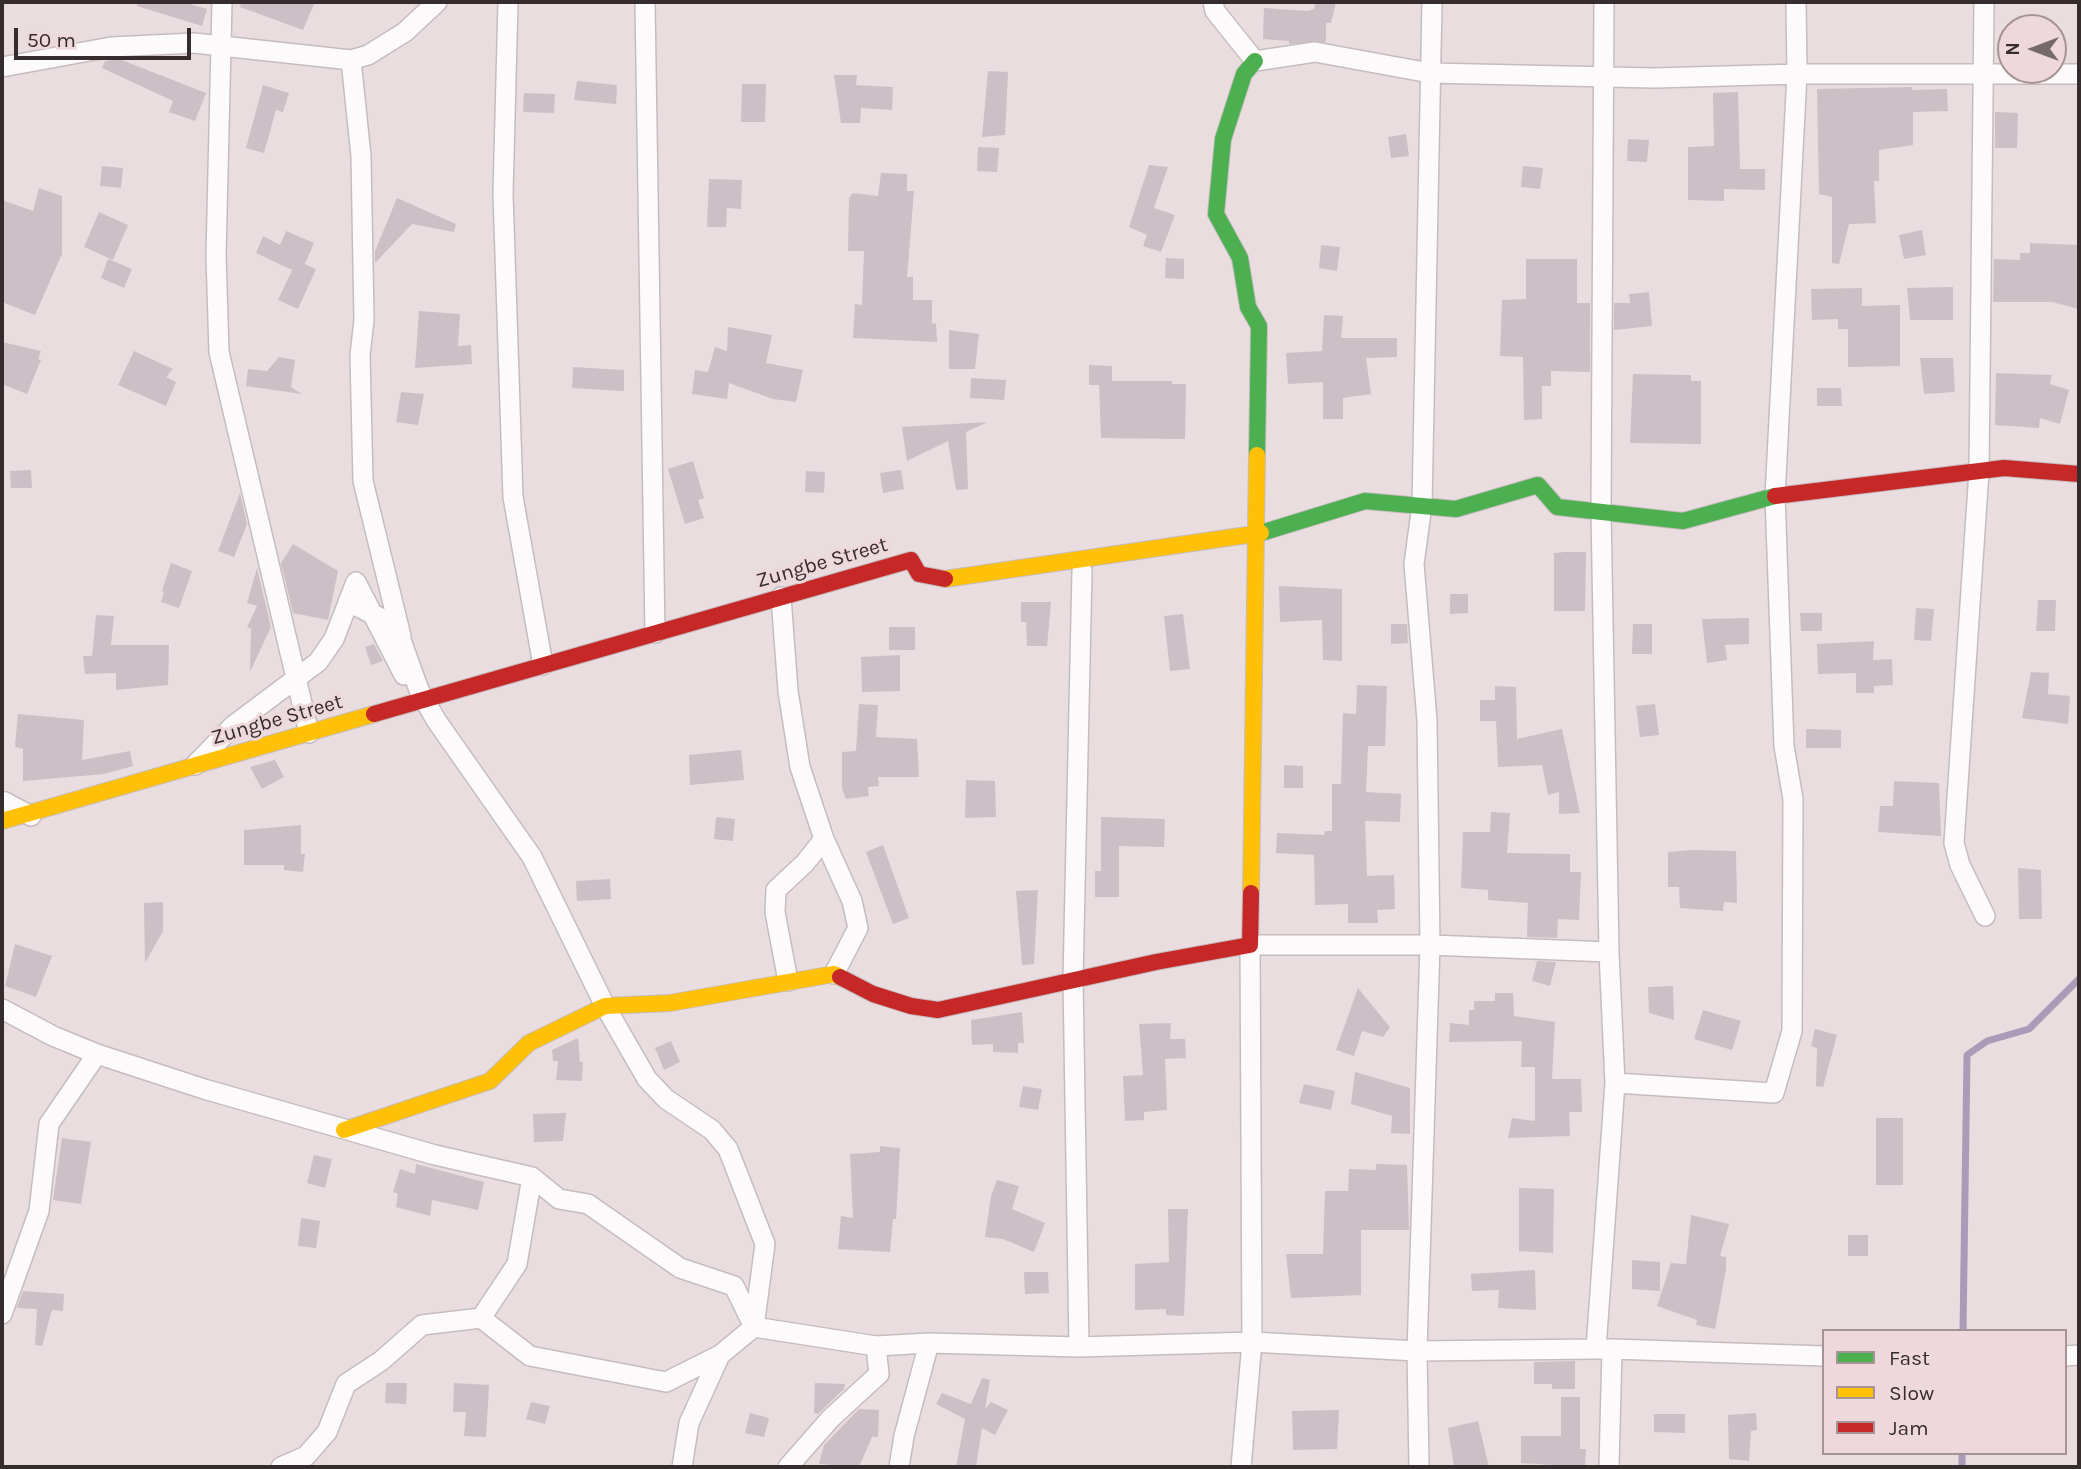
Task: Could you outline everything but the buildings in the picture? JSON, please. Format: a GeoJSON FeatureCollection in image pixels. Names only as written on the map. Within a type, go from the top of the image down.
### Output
{"type":"FeatureCollection","features":[{"type":"Feature","properties":{"kind":"street"},"geometry":{"type":"LineString","coordinates":[[222,2],[216,243],[219,352],[309,733]]}},
{"type":"Feature","properties":{"kind":"street"},"geometry":{"type":"LineString","coordinates":[[2,67],[111,47],[194,43],[351,60],[368,55],[405,32],[438,2]]}},
{"type":"Feature","properties":{"kind":"street"},"geometry":{"type":"LineString","coordinates":[[508,2],[503,194],[513,497],[543,665]]}},
{"type":"Feature","properties":{"kind":"street"},"geometry":{"type":"LineString","coordinates":[[645,2],[655,634]]}},
{"type":"Feature","properties":{"kind":"street"},"geometry":{"type":"LineString","coordinates":[[1213,2],[1215,11],[1255,61]]}},
{"type":"Feature","properties":{"kind":"street"},"geometry":{"type":"LineString","coordinates":[[1419,1467],[1417,1351],[1430,945],[1427,720],[1415,565],[1422,505],[1432,2]]}},
{"type":"Feature","properties":{"kind":"street"},"geometry":{"type":"LineString","coordinates":[[1604,2],[1601,511],[1609,952],[1615,1083],[1604,1349],[1609,1467]]}},
{"type":"Feature","properties":{"kind":"street"},"geometry":{"type":"LineString","coordinates":[[1615,1083],[1774,1093],[1792,1031],[1793,799],[1784,746],[1775,496],[1797,74],[1796,2]]}},
{"type":"Feature","properties":{"kind":"street"},"geometry":{"type":"LineString","coordinates":[[1984,2],[1979,471],[1954,843],[1960,865],[1985,916]]}},
{"type":"Feature","properties":{"kind":"street"},"geometry":{"type":"LineString","coordinates":[[1241,1467],[1252,1342],[1250,945],[1259,326],[1248,307],[1240,258],[1216,214],[1223,139],[1244,74],[1255,61],[1315,52],[1430,73],[1654,78],[1797,74],[2079,74]]}},
{"type":"Feature","properties":{"kind":"street"},"geometry":{"type":"LineString","coordinates":[[351,60],[361,156],[364,320],[360,355],[363,481],[417,702]]}},
{"type":"Feature","properties":{"kind":"street","name":"Zungbe Street"},"geometry":{"type":"LineString","coordinates":[[2,821],[911,560],[919,574],[947,579],[1255,535],[1365,502],[1456,509],[1538,485],[1557,507],[1683,521],[1775,496],[2004,468],[2079,474]]}},
{"type":"Feature","properties":{"kind":"street"},"geometry":{"type":"LineString","coordinates":[[1079,1347],[1073,979],[1082,571]]}},
{"type":"Feature","properties":{"kind":"street"},"geometry":{"type":"LineString","coordinates":[[2,805],[5,802],[28,816],[50,820],[93,810],[184,778],[210,747],[234,725],[318,662],[334,639],[356,582],[417,702]]}},
{"type":"Feature","properties":{"kind":"street"},"geometry":{"type":"LineString","coordinates":[[781,597],[788,691],[800,767],[824,839],[852,901],[858,928],[834,974]]}},
{"type":"Feature","properties":{"kind":"street"},"geometry":{"type":"LineString","coordinates":[[281,1467],[306,1456],[327,1432],[346,1384],[381,1362],[422,1325],[481,1318],[530,1356],[666,1382],[720,1355],[754,1327],[765,1244],[728,1149],[712,1130],[656,1091],[605,1006],[532,857],[436,720],[419,690],[397,629],[387,621],[348,602]]}},
{"type":"Feature","properties":{"kind":"street"},"geometry":{"type":"LineString","coordinates":[[788,981],[775,912],[776,890],[805,863],[824,839]]}},
{"type":"Feature","properties":{"kind":"street"},"geometry":{"type":"LineString","coordinates":[[344,1130],[490,1081],[529,1043],[605,1006],[670,1003],[834,974],[873,994],[911,1006],[938,1010],[1073,979],[1250,945],[1430,945],[1609,952]]}},
{"type":"Feature","properties":{"kind":"street"},"geometry":{"type":"LineString","coordinates":[[2,1009],[11,1019],[97,1054],[344,1130],[532,1177],[559,1199],[588,1204],[680,1268],[734,1286],[754,1327]]}},
{"type":"Feature","properties":{"kind":"street"},"geometry":{"type":"LineString","coordinates":[[2,1314],[39,1211],[49,1124],[97,1054]]}},
{"type":"Feature","properties":{"kind":"street"},"geometry":{"type":"LineString","coordinates":[[481,1318],[517,1264],[532,1177]]}},
{"type":"Feature","properties":{"kind":"street"},"geometry":{"type":"LineString","coordinates":[[754,1327],[876,1346],[929,1343],[1079,1347],[1252,1342],[1417,1351],[1604,1349],[1822,1356]]}},
{"type":"Feature","properties":{"kind":"street"},"geometry":{"type":"LineString","coordinates":[[899,1467],[904,1436],[929,1343]]}},
{"type":"Feature","properties":{"kind":"street"},"geometry":{"type":"LineString","coordinates":[[788,1467],[831,1419],[879,1374],[876,1346]]}},
{"type":"Feature","properties":{"kind":"street"},"geometry":{"type":"LineString","coordinates":[[682,1467],[690,1423],[720,1355]]}},
{"type":"Feature","properties":{"kind":"waterway"},"geometry":{"type":"LineString","coordinates":[[1963,1329],[1967,1055],[1987,1041],[2029,1029],[2079,979]]}},
{"type":"Feature","properties":{"kind":"waterway"},"geometry":{"type":"LineString","coordinates":[[1962,1455],[1962,1467]]}},
{"type":"Feature","properties":{"kind":"traffic: fast"},"geometry":{"type":"LineString","coordinates":[[1255,61],[1244,74],[1223,139],[1216,214],[1240,258],[1248,307],[1259,326],[1257,455]]}},
{"type":"Feature","properties":{"kind":"traffic: fast"},"geometry":{"type":"LineString","coordinates":[[1261,533],[1365,501],[1456,509],[1538,485],[1557,507],[1683,521],[1775,496]]}},
{"type":"Feature","properties":{"kind":"traffic: slow"},"geometry":{"type":"LineString","coordinates":[[1251,893],[1257,455]]}},
{"type":"Feature","properties":{"kind":"traffic: slow"},"geometry":{"type":"LineString","coordinates":[[945,579],[1261,533]]}},
{"type":"Feature","properties":{"kind":"traffic: slow"},"geometry":{"type":"LineString","coordinates":[[2,821],[374,714]]}},
{"type":"Feature","properties":{"kind":"traffic: slow"},"geometry":{"type":"LineString","coordinates":[[344,1130],[490,1081],[529,1043],[605,1006],[670,1003],[834,974],[840,977]]}},
{"type":"Feature","properties":{"kind":"traffic: jam"},"geometry":{"type":"LineString","coordinates":[[1775,496],[2004,468],[2079,474]]}},
{"type":"Feature","properties":{"kind":"traffic: jam"},"geometry":{"type":"LineString","coordinates":[[374,714],[911,560],[919,574],[945,579]]}},
{"type":"Feature","properties":{"kind":"traffic: jam"},"geometry":{"type":"LineString","coordinates":[[840,977],[873,994],[911,1006],[938,1010],[1156,962],[1250,945],[1251,893]]}}]}
